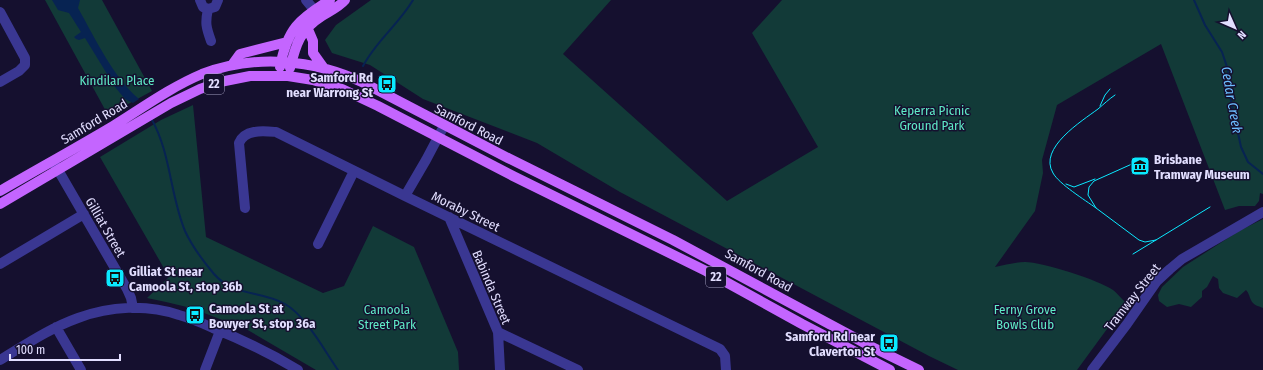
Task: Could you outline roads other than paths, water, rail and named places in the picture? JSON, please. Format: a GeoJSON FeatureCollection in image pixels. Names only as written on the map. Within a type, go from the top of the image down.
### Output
{"type":"FeatureCollection","features":[{"type":"Feature","properties":{"kind":"main road"},"geometry":{"type":"LineString","coordinates":[[283,76],[292,62],[297,42],[317,14],[330,0]]}},
{"type":"Feature","properties":{"kind":"main road"},"geometry":{"type":"LineString","coordinates":[[283,76],[281,61],[287,42],[297,24],[317,14],[341,5],[345,0]]}},
{"type":"Feature","properties":{"kind":"main road"},"geometry":{"type":"LineString","coordinates":[[307,27],[313,41],[313,53],[323,67]]}},
{"type":"Feature","properties":{"kind":"main road"},"geometry":{"type":"LineString","coordinates":[[232,66],[240,54],[287,42]]}},
{"type":"Feature","properties":{"kind":"main road","name":"Samford Road"},"geometry":{"type":"LineString","coordinates":[[0,204],[58,170],[153,107],[172,90],[202,74],[232,66],[257,62],[281,61],[323,67],[359,81],[444,126],[720,264],[872,347],[919,370]]}},
{"type":"Feature","properties":{"kind":"main road","name":"Samford Road"},"geometry":{"type":"LineString","coordinates":[[153,107],[181,98],[220,82],[250,76],[283,76],[313,80],[342,89],[513,176],[706,271],[890,370]]}},
{"type":"Feature","properties":{"kind":"main road","name":"Samford Road"},"geometry":{"type":"LineString","coordinates":[[0,191],[135,118]]}},
{"type":"Feature","properties":{"kind":"street"},"geometry":{"type":"LineString","coordinates":[[200,0],[203,7],[208,9],[215,7],[218,0]]}},
{"type":"Feature","properties":{"kind":"street"},"geometry":{"type":"LineString","coordinates":[[306,0],[317,14]]}},
{"type":"Feature","properties":{"kind":"street"},"geometry":{"type":"LineString","coordinates":[[208,9],[205,20],[211,41]]}},
{"type":"Feature","properties":{"kind":"street"},"geometry":{"type":"LineString","coordinates":[[0,12],[25,58],[25,65],[20,71],[0,82]]}},
{"type":"Feature","properties":{"kind":"street"},"geometry":{"type":"LineString","coordinates":[[405,196],[444,126]]}},
{"type":"Feature","properties":{"kind":"street","name":"Moraby Street"},"geometry":{"type":"LineString","coordinates":[[245,208],[239,143],[241,138],[246,134],[266,131],[276,132],[720,349],[725,356],[726,370]]}},
{"type":"Feature","properties":{"kind":"street","name":"Gilliat Street"},"geometry":{"type":"LineString","coordinates":[[53,161],[130,293],[133,308]]}},
{"type":"Feature","properties":{"kind":"street"},"geometry":{"type":"LineString","coordinates":[[318,244],[354,171]]}},
{"type":"Feature","properties":{"kind":"street","name":"Tramway Street"},"geometry":{"type":"LineString","coordinates":[[1092,370],[1157,281],[1188,256],[1262,212]]}},
{"type":"Feature","properties":{"kind":"street"},"geometry":{"type":"LineString","coordinates":[[0,264],[84,214]]}},
{"type":"Feature","properties":{"kind":"street","name":"Babinda Street"},"geometry":{"type":"LineString","coordinates":[[449,217],[498,332],[500,370]]}},
{"type":"Feature","properties":{"kind":"street"},"geometry":{"type":"LineString","coordinates":[[0,360],[56,328],[77,318],[100,311],[133,308],[179,314],[257,346],[298,370]]}},
{"type":"Feature","properties":{"kind":"street"},"geometry":{"type":"LineString","coordinates":[[56,328],[81,370]]}},
{"type":"Feature","properties":{"kind":"street"},"geometry":{"type":"LineString","coordinates":[[205,370],[220,331]]}},
{"type":"Feature","properties":{"kind":"street"},"geometry":{"type":"LineString","coordinates":[[498,332],[578,370]]}},
{"type":"Feature","properties":{"kind":"water"},"geometry":{"type":"Polygon","coordinates":[[[52,0],[80,0],[78,8],[105,56],[121,80],[139,99],[133,103],[125,99],[115,87],[85,38],[79,40],[74,37],[81,32],[69,13],[58,10],[52,0]]]}},
{"type":"Feature","properties":{"kind":"waterway"},"geometry":{"type":"LineString","coordinates":[[363,66],[374,49],[413,0]]}},
{"type":"Feature","properties":{"kind":"waterway","name":"Cedar Creek"},"geometry":{"type":"LineString","coordinates":[[1194,0],[1205,25],[1222,52],[1228,70],[1230,96],[1241,147],[1248,162],[1263,174]]}},
{"type":"Feature","properties":{"kind":"waterway"},"geometry":{"type":"LineString","coordinates":[[151,118],[163,145],[176,203],[185,231],[202,259],[214,274],[230,286],[239,290],[276,300],[293,309],[314,334],[338,370]]}},
{"type":"Feature","properties":{"kind":"tram line"},"geometry":{"type":"LineString","coordinates":[[1100,106],[1105,95],[1110,89]]}},
{"type":"Feature","properties":{"kind":"tram line"},"geometry":{"type":"LineString","coordinates":[[1096,208],[1066,187],[1056,177],[1050,164],[1051,154],[1056,145],[1064,136],[1115,95]]}},
{"type":"Feature","properties":{"kind":"tram line"},"geometry":{"type":"LineString","coordinates":[[1132,164],[1094,181],[1089,187],[1088,195],[1096,208],[1139,240],[1145,242],[1156,240]]}},
{"type":"Feature","properties":{"kind":"tram line"},"geometry":{"type":"LineString","coordinates":[[1066,184],[1074,187],[1095,179]]}},
{"type":"Feature","properties":{"kind":"tram line"},"geometry":{"type":"LineString","coordinates":[[1133,254],[1210,207]]}},
{"type":"Feature","properties":{"kind":"place","name":"Samford Rd near Warrong St"},"geometry":{"type":"Point","coordinates":[387,84]}},
{"type":"Feature","properties":{"kind":"place","name":"Brisbane Tramway Museum"},"geometry":{"type":"Point","coordinates":[1140,166]}},
{"type":"Feature","properties":{"kind":"place","name":"Gilliat St near Camoola St, stop 36b"},"geometry":{"type":"Point","coordinates":[115,278]}},
{"type":"Feature","properties":{"kind":"place","name":"Camoola St at Bowyer St, stop 36a"},"geometry":{"type":"Point","coordinates":[195,315]}},
{"type":"Feature","properties":{"kind":"place","name":"Samford Rd near Claverton St"},"geometry":{"type":"Point","coordinates":[889,343]}},
{"type":"Feature","properties":{"kind":"park label","name":"Kindilan Place"},"geometry":{"type":"Point","coordinates":[117,80]}},
{"type":"Feature","properties":{"kind":"park label","name":"Keperra Picnic Ground Park"},"geometry":{"type":"Point","coordinates":[932,118]}},
{"type":"Feature","properties":{"kind":"park label","name":"Camoola Street Park"},"geometry":{"type":"Point","coordinates":[387,316]}},
{"type":"Feature","properties":{"kind":"park label","name":"Ferny Grove Bowls Club"},"geometry":{"type":"Point","coordinates":[1025,316]}}]}
